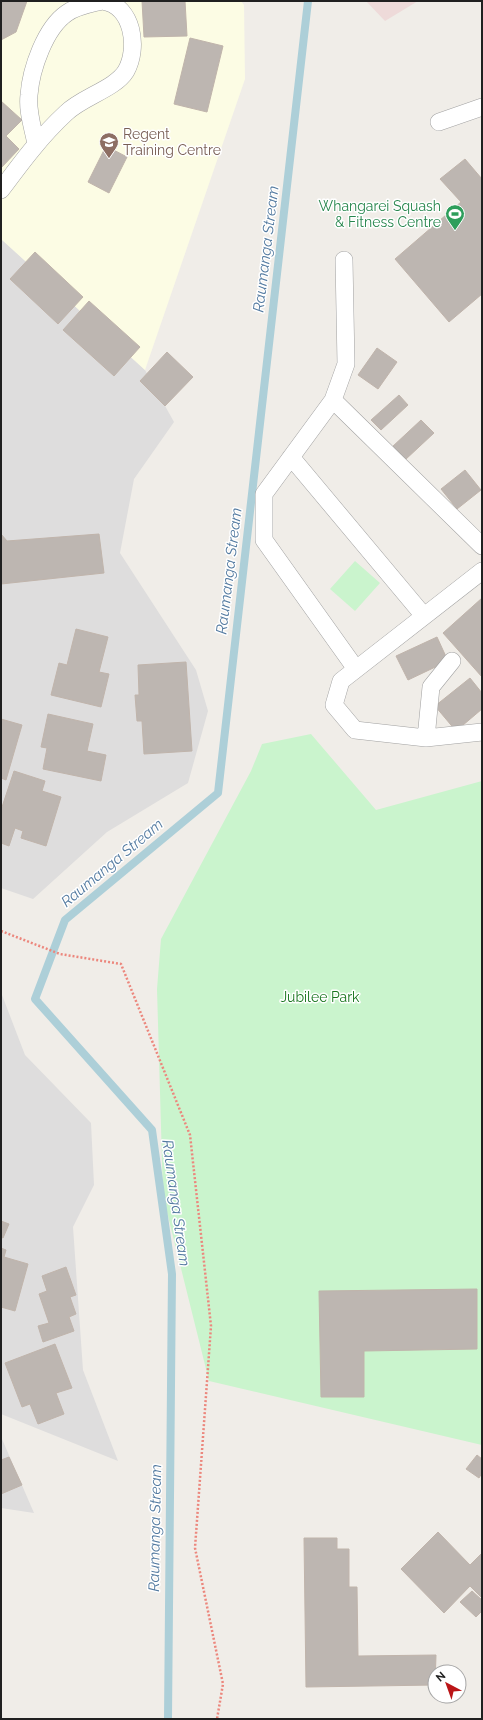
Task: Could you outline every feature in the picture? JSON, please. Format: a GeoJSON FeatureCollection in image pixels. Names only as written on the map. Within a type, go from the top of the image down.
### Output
{"type":"FeatureCollection","features":[{"type":"Feature","properties":{"kind":"lane"},"geometry":{"type":"LineString","coordinates":[[1,190],[36,144],[66,112],[82,100],[120,79],[126,72],[133,47],[128,18],[120,8],[112,2],[103,1],[85,5],[68,12],[56,22],[44,42],[34,69],[29,96],[31,120],[36,144]]}},
{"type":"Feature","properties":{"kind":"lane"},"geometry":{"type":"LineString","coordinates":[[439,122],[482,107]]}},
{"type":"Feature","properties":{"kind":"lane"},"geometry":{"type":"LineString","coordinates":[[344,260],[346,364],[334,400],[264,494],[264,540],[356,669]]}},
{"type":"Feature","properties":{"kind":"lane"},"geometry":{"type":"LineString","coordinates":[[334,400],[482,546]]}},
{"type":"Feature","properties":{"kind":"lane"},"geometry":{"type":"LineString","coordinates":[[291,457],[424,616]]}},
{"type":"Feature","properties":{"kind":"lane"},"geometry":{"type":"LineString","coordinates":[[482,571],[341,681],[334,705],[355,730],[426,738],[482,732]]}},
{"type":"Feature","properties":{"kind":"lane"},"geometry":{"type":"LineString","coordinates":[[426,738],[431,687],[452,661]]}},
{"type":"Feature","properties":{"kind":"path"},"geometry":{"type":"LineString","coordinates":[[1,931],[60,954],[121,964],[190,1135],[211,1326],[195,1548],[223,1684],[217,1719]]}},
{"type":"Feature","properties":{"kind":"shaded area","name":"Regent Training Centre"},"geometry":{"type":"Polygon","coordinates":[[[1,1],[241,1],[244,5],[245,79],[145,370],[1,239],[1,1]]]}},
{"type":"Feature","properties":{"kind":"shaded area"},"geometry":{"type":"Polygon","coordinates":[[[366,1],[418,1],[385,21],[366,1]]]}},
{"type":"Feature","properties":{"kind":"shaded area"},"geometry":{"type":"Polygon","coordinates":[[[1,239],[145,370],[174,422],[134,479],[120,553],[196,670],[208,711],[188,783],[107,832],[33,899],[1,888],[1,239]]]}},
{"type":"Feature","properties":{"kind":"shaded area"},"geometry":{"type":"Polygon","coordinates":[[[1,979],[2,995],[25,1055],[91,1123],[94,1185],[73,1227],[83,1370],[118,1461],[1,1414],[1,979]]]}},
{"type":"Feature","properties":{"kind":"shaded area"},"geometry":{"type":"Polygon","coordinates":[[[2,1439],[34,1513],[1,1508],[2,1439]]]}},
{"type":"Feature","properties":{"kind":"green space"},"geometry":{"type":"Polygon","coordinates":[[[355,561],[380,583],[355,611],[330,589],[355,561]]]}},
{"type":"Feature","properties":{"kind":"green space","name":"Jubilee Park"},"geometry":{"type":"Polygon","coordinates":[[[311,734],[376,810],[482,781],[482,1445],[209,1381],[163,1196],[157,989],[161,939],[251,771],[262,744],[311,734]]]}},
{"type":"Feature","properties":{"kind":"building"},"geometry":{"type":"Polygon","coordinates":[[[1,1],[27,1],[16,32],[1,40],[1,1]]]}},
{"type":"Feature","properties":{"kind":"building"},"geometry":{"type":"Polygon","coordinates":[[[142,1],[185,1],[187,36],[144,37],[142,1]]]}},
{"type":"Feature","properties":{"kind":"building"},"geometry":{"type":"Polygon","coordinates":[[[190,38],[223,46],[207,112],[174,104],[190,38]]]}},
{"type":"Feature","properties":{"kind":"building"},"geometry":{"type":"Polygon","coordinates":[[[1,101],[22,120],[6,136],[19,149],[1,168],[1,101]]]}},
{"type":"Feature","properties":{"kind":"building"},"geometry":{"type":"Polygon","coordinates":[[[106,146],[127,157],[109,193],[88,182],[106,146]]]}},
{"type":"Feature","properties":{"kind":"building","name":"Whangarei Squash & Fitness Centre"},"geometry":{"type":"Polygon","coordinates":[[[465,159],[482,179],[482,294],[449,322],[395,259],[461,202],[440,179],[465,159]]]}},
{"type":"Feature","properties":{"kind":"building"},"geometry":{"type":"Polygon","coordinates":[[[35,252],[83,297],[58,324],[10,279],[35,252]]]}},
{"type":"Feature","properties":{"kind":"building"},"geometry":{"type":"Polygon","coordinates":[[[89,301],[140,347],[114,376],[63,330],[89,301]]]}},
{"type":"Feature","properties":{"kind":"building"},"geometry":{"type":"Polygon","coordinates":[[[377,348],[397,362],[378,389],[358,375],[377,348]]]}},
{"type":"Feature","properties":{"kind":"building"},"geometry":{"type":"Polygon","coordinates":[[[167,352],[193,377],[165,406],[140,381],[167,352]]]}},
{"type":"Feature","properties":{"kind":"building"},"geometry":{"type":"Polygon","coordinates":[[[399,395],[408,405],[381,430],[371,420],[399,395]]]}},
{"type":"Feature","properties":{"kind":"building"},"geometry":{"type":"Polygon","coordinates":[[[421,420],[434,433],[405,460],[392,447],[421,420]]]}},
{"type":"Feature","properties":{"kind":"building"},"geometry":{"type":"Polygon","coordinates":[[[465,470],[481,490],[457,509],[441,489],[465,470]]]}},
{"type":"Feature","properties":{"kind":"building"},"geometry":{"type":"Polygon","coordinates":[[[1,534],[7,541],[99,534],[104,573],[1,584],[1,534]]]}},
{"type":"Feature","properties":{"kind":"building"},"geometry":{"type":"Polygon","coordinates":[[[482,598],[482,677],[443,633],[482,598]]]}},
{"type":"Feature","properties":{"kind":"building"},"geometry":{"type":"Polygon","coordinates":[[[76,629],[108,637],[99,672],[109,674],[101,707],[51,695],[59,663],[67,665],[76,629]]]}},
{"type":"Feature","properties":{"kind":"building"},"geometry":{"type":"Polygon","coordinates":[[[437,637],[448,661],[408,680],[396,656],[437,637]]]}},
{"type":"Feature","properties":{"kind":"building"},"geometry":{"type":"Polygon","coordinates":[[[186,662],[192,751],[144,754],[142,721],[137,721],[135,695],[139,695],[138,665],[186,662]]]}},
{"type":"Feature","properties":{"kind":"building"},"geometry":{"type":"Polygon","coordinates":[[[470,678],[482,693],[482,709],[456,731],[435,706],[470,678]]]}},
{"type":"Feature","properties":{"kind":"building"},"geometry":{"type":"Polygon","coordinates":[[[48,714],[93,724],[87,751],[106,755],[101,781],[43,769],[47,748],[41,747],[48,714]]]}},
{"type":"Feature","properties":{"kind":"building"},"geometry":{"type":"Polygon","coordinates":[[[1,719],[22,725],[6,780],[1,778],[1,719]]]}},
{"type":"Feature","properties":{"kind":"building"},"geometry":{"type":"Polygon","coordinates":[[[14,771],[45,781],[42,791],[61,797],[46,846],[21,838],[23,831],[15,828],[9,846],[1,843],[1,810],[14,771]]]}},
{"type":"Feature","properties":{"kind":"building"},"geometry":{"type":"Polygon","coordinates":[[[1,1221],[9,1224],[3,1238],[1,1237],[1,1221]]]}},
{"type":"Feature","properties":{"kind":"building"},"geometry":{"type":"Polygon","coordinates":[[[1,1248],[6,1250],[4,1257],[28,1264],[15,1311],[1,1307],[1,1248]]]}},
{"type":"Feature","properties":{"kind":"building"},"geometry":{"type":"Polygon","coordinates":[[[66,1267],[76,1295],[70,1297],[76,1314],[69,1317],[74,1331],[43,1342],[38,1326],[49,1323],[39,1294],[47,1291],[42,1276],[66,1267]]]}},
{"type":"Feature","properties":{"kind":"building"},"geometry":{"type":"Polygon","coordinates":[[[477,1289],[477,1349],[364,1351],[364,1397],[321,1397],[319,1291],[477,1289]]]}},
{"type":"Feature","properties":{"kind":"building"},"geometry":{"type":"Polygon","coordinates":[[[55,1344],[72,1388],[56,1393],[64,1414],[38,1424],[30,1404],[22,1407],[5,1363],[55,1344]]]}},
{"type":"Feature","properties":{"kind":"building"},"geometry":{"type":"Polygon","coordinates":[[[477,1455],[482,1459],[482,1473],[479,1478],[466,1469],[477,1455]]]}},
{"type":"Feature","properties":{"kind":"building"},"geometry":{"type":"Polygon","coordinates":[[[9,1457],[22,1485],[1,1494],[1,1460],[9,1457]]]}},
{"type":"Feature","properties":{"kind":"building"},"geometry":{"type":"Polygon","coordinates":[[[438,1532],[470,1565],[482,1553],[482,1598],[470,1586],[444,1613],[401,1569],[438,1532]]]}},
{"type":"Feature","properties":{"kind":"building"},"geometry":{"type":"Polygon","coordinates":[[[304,1538],[337,1538],[337,1549],[349,1549],[349,1587],[357,1587],[358,1656],[436,1655],[436,1664],[427,1664],[427,1685],[306,1687],[304,1538]]]}},
{"type":"Feature","properties":{"kind":"building"},"geometry":{"type":"Polygon","coordinates":[[[472,1591],[482,1600],[482,1611],[476,1617],[460,1602],[472,1591]]]}},
{"type":"Feature","properties":{"kind":"waterway","name":"Raumanga Stream"},"geometry":{"type":"LineString","coordinates":[[168,1719],[172,1274],[152,1130],[35,999],[65,920],[218,793],[308,1]]}},
{"type":"Feature","properties":{"kind":"place","name":"Regent Training Centre"},"geometry":{"type":"Point","coordinates":[109,159]}},
{"type":"Feature","properties":{"kind":"place","name":"Whangarei Squash & Fitness Centre"},"geometry":{"type":"Point","coordinates":[455,231]}}]}
